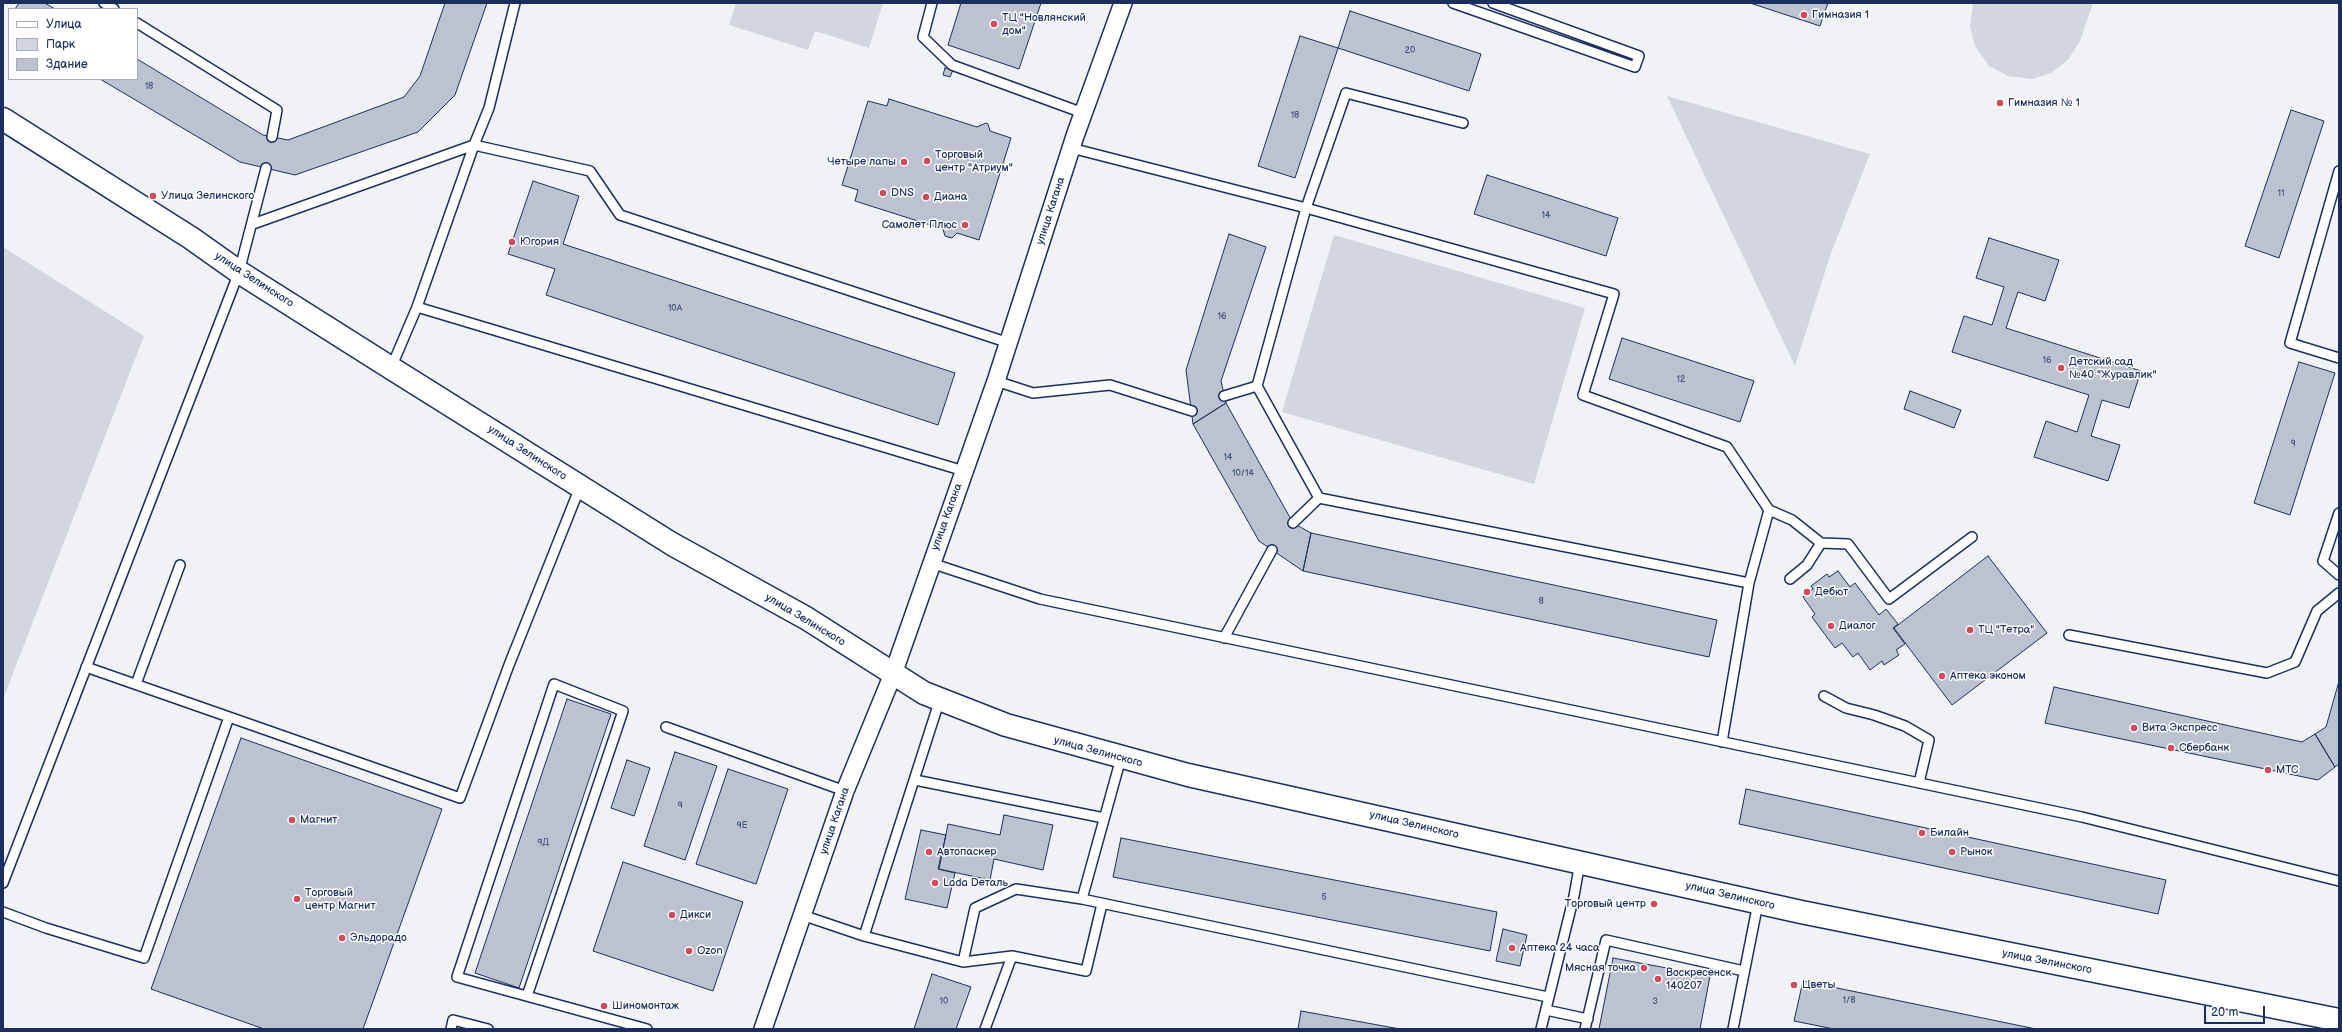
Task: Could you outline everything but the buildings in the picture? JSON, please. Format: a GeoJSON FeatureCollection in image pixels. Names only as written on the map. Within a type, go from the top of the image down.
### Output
{"type":"FeatureCollection","features":[{"type":"Feature","properties":{"kind":"street","name":"улица Кагана"},"geometry":{"type":"LineString","coordinates":[[763,1029],[845,791],[893,674],[996,381],[1071,148],[1123,3]]}},
{"type":"Feature","properties":{"kind":"street","name":"улица Зелинского"},"geometry":{"type":"LineString","coordinates":[[3,119],[191,238],[239,272],[672,544],[806,618],[924,693],[941,698],[1023,732],[1188,775],[1758,902],[2339,1020]]}},
{"type":"Feature","properties":{"kind":"lane"},"geometry":{"type":"LineString","coordinates":[[391,368],[417,307],[488,108],[515,3]]}},
{"type":"Feature","properties":{"kind":"lane"},"geometry":{"type":"LineString","coordinates":[[932,3],[922,37],[952,65],[1083,113]]}},
{"type":"Feature","properties":{"kind":"lane"},"geometry":{"type":"LineString","coordinates":[[1453,3],[1635,67],[1639,56],[1493,3]]}},
{"type":"Feature","properties":{"kind":"lane"},"geometry":{"type":"LineString","coordinates":[[138,24],[277,110],[272,137]]}},
{"type":"Feature","properties":{"kind":"lane"},"geometry":{"type":"LineString","coordinates":[[1463,124],[1346,93],[1306,208],[1257,386],[1319,498],[1749,583]]}},
{"type":"Feature","properties":{"kind":"lane"},"geometry":{"type":"LineString","coordinates":[[253,224],[474,145],[590,171],[620,215],[1009,343]]}},
{"type":"Feature","properties":{"kind":"lane"},"geometry":{"type":"LineString","coordinates":[[1071,148],[1306,208],[1614,294],[1583,396],[1727,447],[1769,510],[1792,520],[1821,543],[1848,544],[1889,599],[1972,537]]}},
{"type":"Feature","properties":{"kind":"lane"},"geometry":{"type":"LineString","coordinates":[[3,883],[239,272],[253,224],[266,168]]}},
{"type":"Feature","properties":{"kind":"lane"},"geometry":{"type":"LineString","coordinates":[[2339,171],[2290,343],[2339,358]]}},
{"type":"Feature","properties":{"kind":"lane"},"geometry":{"type":"LineString","coordinates":[[417,307],[964,471]]}},
{"type":"Feature","properties":{"kind":"lane"},"geometry":{"type":"LineString","coordinates":[[996,381],[1033,393],[1110,385],[1192,411]]}},
{"type":"Feature","properties":{"kind":"lane"},"geometry":{"type":"LineString","coordinates":[[1224,396],[1257,386]]}},
{"type":"Feature","properties":{"kind":"lane"},"geometry":{"type":"LineString","coordinates":[[86,667],[460,798],[508,665],[580,487]]}},
{"type":"Feature","properties":{"kind":"lane"},"geometry":{"type":"LineString","coordinates":[[1293,523],[1319,498]]}},
{"type":"Feature","properties":{"kind":"lane"},"geometry":{"type":"LineString","coordinates":[[1722,742],[1749,583],[1769,510]]}},
{"type":"Feature","properties":{"kind":"lane"},"geometry":{"type":"LineString","coordinates":[[2339,513],[2323,561],[2339,575]]}},
{"type":"Feature","properties":{"kind":"lane"},"geometry":{"type":"LineString","coordinates":[[1790,579],[1807,565],[1821,543]]}},
{"type":"Feature","properties":{"kind":"lane"},"geometry":{"type":"LineString","coordinates":[[1224,638],[1272,550]]}},
{"type":"Feature","properties":{"kind":"lane"},"geometry":{"type":"LineString","coordinates":[[931,564],[1040,599],[2082,817],[2339,881]]}},
{"type":"Feature","properties":{"kind":"lane"},"geometry":{"type":"LineString","coordinates":[[136,684],[180,565]]}},
{"type":"Feature","properties":{"kind":"lane"},"geometry":{"type":"LineString","coordinates":[[2069,635],[2267,674],[2295,662],[2317,611],[2339,593]]}},
{"type":"Feature","properties":{"kind":"lane"},"geometry":{"type":"LineString","coordinates":[[527,996],[623,711],[554,684],[457,977],[648,1029]]}},
{"type":"Feature","properties":{"kind":"lane"},"geometry":{"type":"LineString","coordinates":[[1824,696],[1846,708],[1874,715],[1905,726],[1929,740],[1919,783]]}},
{"type":"Feature","properties":{"kind":"lane"},"geometry":{"type":"LineString","coordinates":[[864,936],[941,698]]}},
{"type":"Feature","properties":{"kind":"lane"},"geometry":{"type":"LineString","coordinates":[[3,912],[46,928],[144,958],[229,717]]}},
{"type":"Feature","properties":{"kind":"lane"},"geometry":{"type":"LineString","coordinates":[[666,727],[845,791]]}},
{"type":"Feature","properties":{"kind":"lane"},"geometry":{"type":"LineString","coordinates":[[1082,899],[1122,758]]}},
{"type":"Feature","properties":{"kind":"lane"},"geometry":{"type":"LineString","coordinates":[[915,780],[1104,818]]}},
{"type":"Feature","properties":{"kind":"lane"},"geometry":{"type":"LineString","coordinates":[[1541,1029],[1574,896],[1580,862]]}},
{"type":"Feature","properties":{"kind":"lane"},"geometry":{"type":"LineString","coordinates":[[963,962],[975,908],[1016,889],[1082,899],[1548,997]]}},
{"type":"Feature","properties":{"kind":"lane"},"geometry":{"type":"LineString","coordinates":[[1733,1029],[1758,902]]}},
{"type":"Feature","properties":{"kind":"lane"},"geometry":{"type":"LineString","coordinates":[[802,915],[864,936],[963,962],[1012,956],[1086,971],[1102,904]]}},
{"type":"Feature","properties":{"kind":"lane"},"geometry":{"type":"LineString","coordinates":[[1585,1029],[1606,940],[1744,971]]}},
{"type":"Feature","properties":{"kind":"lane"},"geometry":{"type":"LineString","coordinates":[[985,1029],[1012,956]]}},
{"type":"Feature","properties":{"kind":"lane"},"geometry":{"type":"LineString","coordinates":[[1546,1010],[1588,1019]]}},
{"type":"Feature","properties":{"kind":"lane"},"geometry":{"type":"LineString","coordinates":[[451,1029],[453,1020],[488,1029]]}},
{"type":"Feature","properties":{"kind":"green space"},"geometry":{"type":"Polygon","coordinates":[[[736,3],[883,3],[869,48],[815,31],[808,50],[729,25],[736,3]]]}},
{"type":"Feature","properties":{"kind":"green space"},"geometry":{"type":"Polygon","coordinates":[[[1973,3],[2093,3],[2080,41],[2068,60],[2051,73],[2032,79],[2008,76],[1989,66],[1975,46],[1970,27],[1973,3]]]}},
{"type":"Feature","properties":{"kind":"green space"},"geometry":{"type":"Polygon","coordinates":[[[1667,96],[1870,154],[1831,253],[1795,366],[1667,96]]]}},
{"type":"Feature","properties":{"kind":"green space"},"geometry":{"type":"Polygon","coordinates":[[[1334,235],[1585,308],[1534,484],[1282,412],[1334,235]]]}},
{"type":"Feature","properties":{"kind":"green space"},"geometry":{"type":"Polygon","coordinates":[[[3,247],[144,336],[3,699],[3,247]]]}},
{"type":"Feature","properties":{"kind":"place","name":"Гимназия 1"},"geometry":{"type":"Point","coordinates":[1804,15]}},
{"type":"Feature","properties":{"kind":"place","name":"ТЦ \"Новлянский дом\""},"geometry":{"type":"Point","coordinates":[994,24]}},
{"type":"Feature","properties":{"kind":"place","name":"Гимназия № 1"},"geometry":{"type":"Point","coordinates":[2000,103]}},
{"type":"Feature","properties":{"kind":"place","name":"Торговый центр \"Атриум\""},"geometry":{"type":"Point","coordinates":[927,161]}},
{"type":"Feature","properties":{"kind":"place","name":"Четыре лапы"},"geometry":{"type":"Point","coordinates":[904,162]}},
{"type":"Feature","properties":{"kind":"place","name":"DNS"},"geometry":{"type":"Point","coordinates":[883,193]}},
{"type":"Feature","properties":{"kind":"place","name":"Улица Зелинского"},"geometry":{"type":"Point","coordinates":[153,196]}},
{"type":"Feature","properties":{"kind":"place","name":"Диана"},"geometry":{"type":"Point","coordinates":[926,197]}},
{"type":"Feature","properties":{"kind":"place","name":"Самолет Плюс"},"geometry":{"type":"Point","coordinates":[965,225]}},
{"type":"Feature","properties":{"kind":"place","name":"Югория"},"geometry":{"type":"Point","coordinates":[512,242]}},
{"type":"Feature","properties":{"kind":"place","name":"Детский сад №40 \"Журавлик\""},"geometry":{"type":"Point","coordinates":[2061,368]}},
{"type":"Feature","properties":{"kind":"place","name":"Дебют"},"geometry":{"type":"Point","coordinates":[1807,592]}},
{"type":"Feature","properties":{"kind":"place","name":"Диалог"},"geometry":{"type":"Point","coordinates":[1831,626]}},
{"type":"Feature","properties":{"kind":"place","name":"ТЦ \"Тетра\""},"geometry":{"type":"Point","coordinates":[1970,630]}},
{"type":"Feature","properties":{"kind":"place","name":"Аптека эконом"},"geometry":{"type":"Point","coordinates":[1942,676]}},
{"type":"Feature","properties":{"kind":"place","name":"Вита Экспресс"},"geometry":{"type":"Point","coordinates":[2134,728]}},
{"type":"Feature","properties":{"kind":"place","name":"Сбербанк"},"geometry":{"type":"Point","coordinates":[2171,748]}},
{"type":"Feature","properties":{"kind":"place","name":"МТС"},"geometry":{"type":"Point","coordinates":[2268,770]}},
{"type":"Feature","properties":{"kind":"place","name":"Магнит"},"geometry":{"type":"Point","coordinates":[292,820]}},
{"type":"Feature","properties":{"kind":"place","name":"Билайн"},"geometry":{"type":"Point","coordinates":[1922,833]}},
{"type":"Feature","properties":{"kind":"place","name":"Автопаскер"},"geometry":{"type":"Point","coordinates":[929,852]}},
{"type":"Feature","properties":{"kind":"place","name":"Рынок"},"geometry":{"type":"Point","coordinates":[1952,852]}},
{"type":"Feature","properties":{"kind":"place","name":"Lada Dеталь"},"geometry":{"type":"Point","coordinates":[935,883]}},
{"type":"Feature","properties":{"kind":"place","name":"Торговый центр Магнит"},"geometry":{"type":"Point","coordinates":[297,899]}},
{"type":"Feature","properties":{"kind":"place","name":"Торговый центр"},"geometry":{"type":"Point","coordinates":[1654,904]}},
{"type":"Feature","properties":{"kind":"place","name":"Дикси"},"geometry":{"type":"Point","coordinates":[672,915]}},
{"type":"Feature","properties":{"kind":"place","name":"Эльдорадо"},"geometry":{"type":"Point","coordinates":[342,938]}},
{"type":"Feature","properties":{"kind":"place","name":"Аптека 24 часа"},"geometry":{"type":"Point","coordinates":[1512,948]}},
{"type":"Feature","properties":{"kind":"place","name":"Ozon"},"geometry":{"type":"Point","coordinates":[689,951]}},
{"type":"Feature","properties":{"kind":"place","name":"Мясная точка"},"geometry":{"type":"Point","coordinates":[1644,968]}},
{"type":"Feature","properties":{"kind":"place","name":"Воскресенск 140207"},"geometry":{"type":"Point","coordinates":[1658,979]}},
{"type":"Feature","properties":{"kind":"place","name":"Цветы"},"geometry":{"type":"Point","coordinates":[1794,985]}},
{"type":"Feature","properties":{"kind":"place","name":"Шиномонтаж"},"geometry":{"type":"Point","coordinates":[604,1006]}}]}
